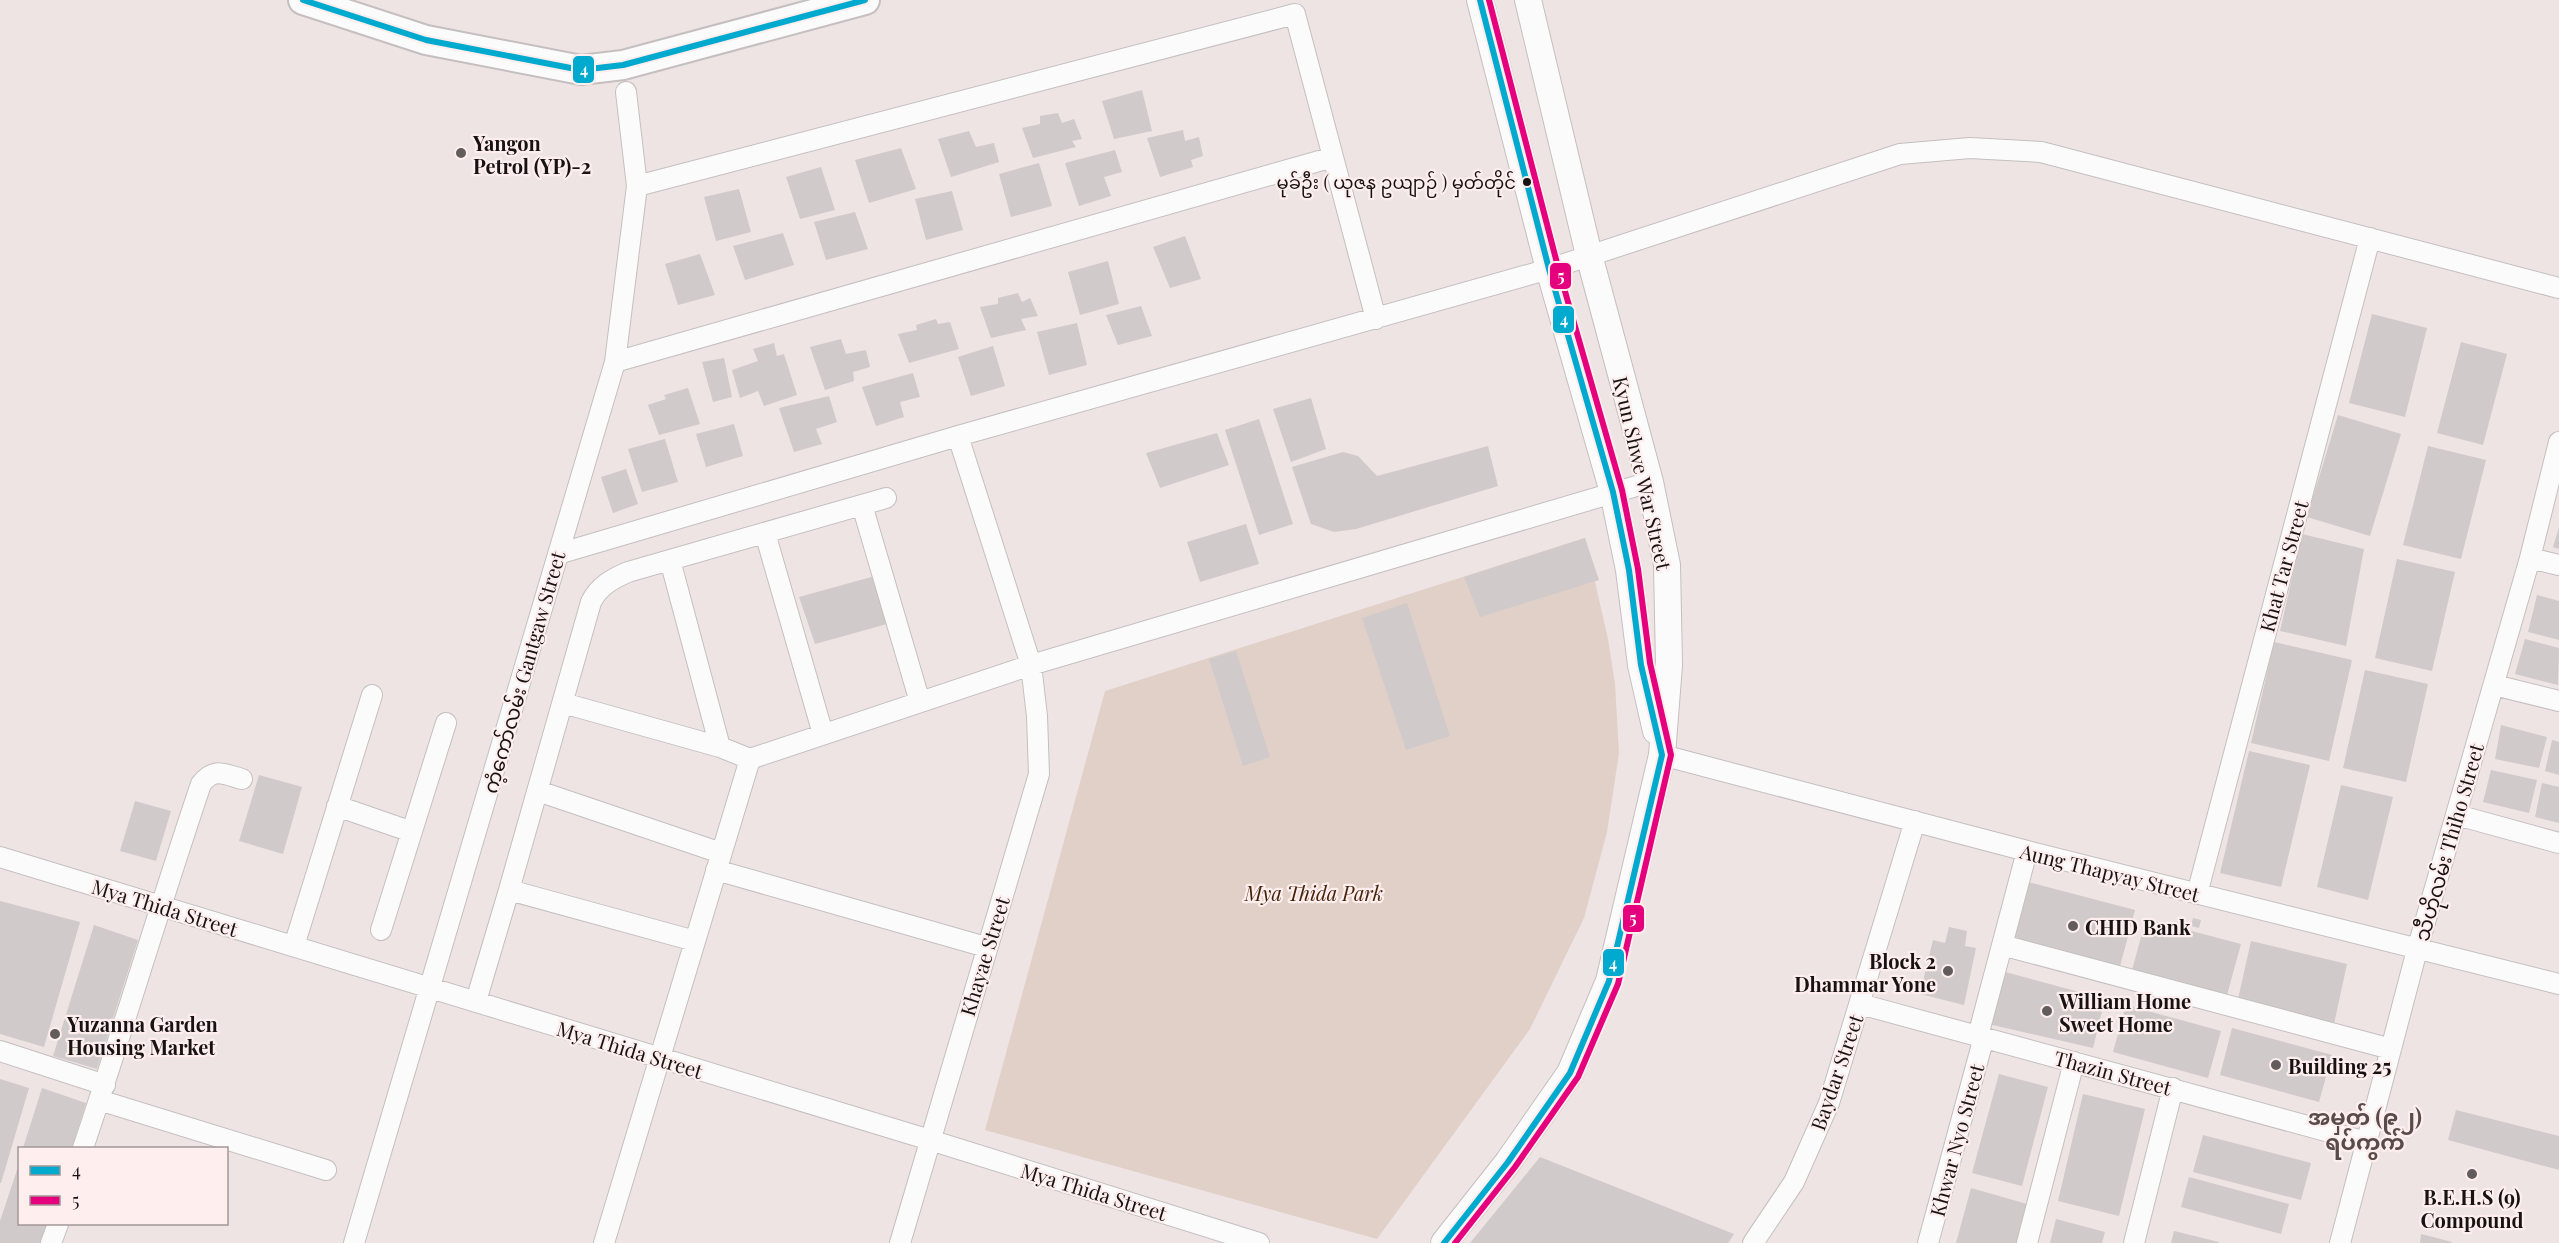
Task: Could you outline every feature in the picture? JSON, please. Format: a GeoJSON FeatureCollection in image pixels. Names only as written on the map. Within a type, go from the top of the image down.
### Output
{"type":"FeatureCollection","features":[{"type":"Feature","properties":{"kind":"main road"},"geometry":{"type":"LineString","coordinates":[[303,0],[426,40],[581,70],[623,65],[816,6],[865,0]]}},
{"type":"Feature","properties":{"kind":"street","name":"Kyun Shwe War Street"},"geometry":{"type":"LineString","coordinates":[[1480,0],[1549,268],[1613,492],[1629,570],[1641,665],[1662,755]]}},
{"type":"Feature","properties":{"kind":"street","name":"Kyun Shwe War Street"},"geometry":{"type":"LineString","coordinates":[[1528,0],[1589,255],[1650,482],[1668,565],[1669,665],[1662,755]]}},
{"type":"Feature","properties":{"kind":"street"},"geometry":{"type":"LineString","coordinates":[[637,186],[1295,14],[1376,319]]}},
{"type":"Feature","properties":{"kind":"street","name":"ကံ့ကော်လမ်း Gantgaw Street"},"geometry":{"type":"LineString","coordinates":[[354,1243],[615,362],[637,186],[626,92]]}},
{"type":"Feature","properties":{"kind":"street"},"geometry":{"type":"LineString","coordinates":[[558,554],[958,436],[1549,268],[1900,154],[1970,148],[2041,152],[2559,288]]}},
{"type":"Feature","properties":{"kind":"street"},"geometry":{"type":"LineString","coordinates":[[615,362],[1332,157]]}},
{"type":"Feature","properties":{"kind":"street","name":"Khat Tar Street"},"geometry":{"type":"LineString","coordinates":[[2197,894],[2370,238]]}},
{"type":"Feature","properties":{"kind":"street","name":"Khayae Street"},"geometry":{"type":"LineString","coordinates":[[900,1243],[1039,774],[1037,716],[1031,666],[958,436]]}},
{"type":"Feature","properties":{"kind":"street","name":"သီဟိုလမ်း Thiho Street"},"geometry":{"type":"LineString","coordinates":[[2340,1243],[2417,950],[2530,558],[2559,442]]}},
{"type":"Feature","properties":{"kind":"street"},"geometry":{"type":"LineString","coordinates":[[563,703],[720,747],[750,759],[1031,666],[1650,482]]}},
{"type":"Feature","properties":{"kind":"street"},"geometry":{"type":"LineString","coordinates":[[476,1001],[595,593],[609,581],[628,572],[886,498]]}},
{"type":"Feature","properties":{"kind":"street"},"geometry":{"type":"LineString","coordinates":[[862,505],[920,702]]}},
{"type":"Feature","properties":{"kind":"street"},"geometry":{"type":"LineString","coordinates":[[765,533],[823,734]]}},
{"type":"Feature","properties":{"kind":"street"},"geometry":{"type":"LineString","coordinates":[[2530,558],[2559,565]]}},
{"type":"Feature","properties":{"kind":"street"},"geometry":{"type":"LineString","coordinates":[[670,560],[720,747]]}},
{"type":"Feature","properties":{"kind":"street"},"geometry":{"type":"LineString","coordinates":[[2494,685],[2559,701]]}},
{"type":"Feature","properties":{"kind":"street"},"geometry":{"type":"LineString","coordinates":[[294,946],[372,695]]}},
{"type":"Feature","properties":{"kind":"street"},"geometry":{"type":"LineString","coordinates":[[381,930],[446,723]]}},
{"type":"Feature","properties":{"kind":"street"},"geometry":{"type":"LineString","coordinates":[[1444,1243],[1508,1162],[1570,1073],[1609,981],[1662,755]]}},
{"type":"Feature","properties":{"kind":"street","name":"Aung Thapyay Street"},"geometry":{"type":"LineString","coordinates":[[1662,755],[2197,894],[2559,984]]}},
{"type":"Feature","properties":{"kind":"street"},"geometry":{"type":"LineString","coordinates":[[607,1242],[658,1058],[750,759]]}},
{"type":"Feature","properties":{"kind":"street"},"geometry":{"type":"LineString","coordinates":[[84,1147],[160,905],[201,784],[208,774],[216,773],[242,779]]}},
{"type":"Feature","properties":{"kind":"street"},"geometry":{"type":"LineString","coordinates":[[538,791],[719,862],[986,947]]}},
{"type":"Feature","properties":{"kind":"street"},"geometry":{"type":"LineString","coordinates":[[337,806],[412,832]]}},
{"type":"Feature","properties":{"kind":"street"},"geometry":{"type":"LineString","coordinates":[[2457,815],[2559,843]]}},
{"type":"Feature","properties":{"kind":"street","name":"Baydar Street"},"geometry":{"type":"LineString","coordinates":[[1753,1243],[1794,1182],[1829,1103],[1915,821]]}},
{"type":"Feature","properties":{"kind":"street","name":"Khwar Nyo Street"},"geometry":{"type":"LineString","coordinates":[[1928,1243],[2005,946],[2027,850]]}},
{"type":"Feature","properties":{"kind":"street","name":"Mya Thida Street"},"geometry":{"type":"LineString","coordinates":[[0,857],[930,1140],[1259,1243]]}},
{"type":"Feature","properties":{"kind":"street"},"geometry":{"type":"LineString","coordinates":[[509,890],[695,941]]}},
{"type":"Feature","properties":{"kind":"street"},"geometry":{"type":"LineString","coordinates":[[2005,946],[2391,1049]]}},
{"type":"Feature","properties":{"kind":"street","name":"Thazin Street"},"geometry":{"type":"LineString","coordinates":[[1860,1004],[1981,1036],[2072,1067],[2173,1088],[2366,1142]]}},
{"type":"Feature","properties":{"kind":"street"},"geometry":{"type":"LineString","coordinates":[[0,1051],[102,1093],[326,1170]]}},
{"type":"Feature","properties":{"kind":"street"},"geometry":{"type":"LineString","coordinates":[[2027,1243],[2072,1067]]}},
{"type":"Feature","properties":{"kind":"street"},"geometry":{"type":"LineString","coordinates":[[2134,1243],[2173,1088]]}},
{"type":"Feature","properties":{"kind":"street"},"geometry":{"type":"LineString","coordinates":[[51,1243],[58,1225]]}},
{"type":"Feature","properties":{"kind":"green space","name":"Mya Thida Park"},"geometry":{"type":"Polygon","coordinates":[[[1585,538],[1608,639],[1615,684],[1619,753],[1607,832],[1584,918],[1530,1029],[1377,1239],[985,1130],[1105,691],[1585,538]]]}},
{"type":"Feature","properties":{"kind":"building"},"geometry":{"type":"Polygon","coordinates":[[[1142,90],[1152,131],[1114,139],[1102,101],[1142,90]]]}},
{"type":"Feature","properties":{"kind":"building"},"geometry":{"type":"Polygon","coordinates":[[[1058,113],[1062,123],[1074,119],[1082,139],[1072,141],[1076,147],[1033,158],[1022,128],[1040,124],[1040,116],[1058,113]]]}},
{"type":"Feature","properties":{"kind":"building"},"geometry":{"type":"Polygon","coordinates":[[[1183,130],[1185,141],[1199,137],[1203,156],[1191,160],[1193,167],[1160,177],[1147,138],[1183,130]]]}},
{"type":"Feature","properties":{"kind":"building"},"geometry":{"type":"Polygon","coordinates":[[[969,131],[976,147],[994,143],[999,162],[951,177],[938,139],[969,131]]]}},
{"type":"Feature","properties":{"kind":"building"},"geometry":{"type":"Polygon","coordinates":[[[901,148],[916,189],[869,203],[855,160],[901,148]]]}},
{"type":"Feature","properties":{"kind":"building"},"geometry":{"type":"Polygon","coordinates":[[[1115,150],[1122,172],[1104,177],[1111,196],[1079,206],[1065,163],[1115,150]]]}},
{"type":"Feature","properties":{"kind":"building"},"geometry":{"type":"Polygon","coordinates":[[[1039,163],[1052,206],[1011,217],[999,174],[1039,163]]]}},
{"type":"Feature","properties":{"kind":"building"},"geometry":{"type":"Polygon","coordinates":[[[821,167],[835,210],[800,219],[786,177],[821,167]]]}},
{"type":"Feature","properties":{"kind":"building"},"geometry":{"type":"Polygon","coordinates":[[[739,189],[751,232],[716,241],[704,197],[739,189]]]}},
{"type":"Feature","properties":{"kind":"building"},"geometry":{"type":"Polygon","coordinates":[[[952,191],[963,230],[926,240],[915,199],[952,191]]]}},
{"type":"Feature","properties":{"kind":"building"},"geometry":{"type":"Polygon","coordinates":[[[855,212],[868,249],[826,260],[814,222],[855,212]]]}},
{"type":"Feature","properties":{"kind":"building"},"geometry":{"type":"Polygon","coordinates":[[[783,233],[794,265],[745,280],[733,246],[783,233]]]}},
{"type":"Feature","properties":{"kind":"building"},"geometry":{"type":"Polygon","coordinates":[[[1185,236],[1201,279],[1170,288],[1153,247],[1185,236]]]}},
{"type":"Feature","properties":{"kind":"building"},"geometry":{"type":"Polygon","coordinates":[[[700,254],[715,295],[678,305],[665,264],[700,254]]]}},
{"type":"Feature","properties":{"kind":"building"},"geometry":{"type":"Polygon","coordinates":[[[1108,261],[1119,304],[1080,315],[1068,272],[1108,261]]]}},
{"type":"Feature","properties":{"kind":"building"},"geometry":{"type":"Polygon","coordinates":[[[1018,293],[1022,302],[1030,298],[1038,316],[1021,319],[1026,330],[991,338],[980,307],[998,304],[998,298],[1018,293]]]}},
{"type":"Feature","properties":{"kind":"building"},"geometry":{"type":"Polygon","coordinates":[[[1141,306],[1152,336],[1118,345],[1106,315],[1141,306]]]}},
{"type":"Feature","properties":{"kind":"building"},"geometry":{"type":"Polygon","coordinates":[[[2372,314],[2427,328],[2405,417],[2349,403],[2372,314]]]}},
{"type":"Feature","properties":{"kind":"building"},"geometry":{"type":"Polygon","coordinates":[[[936,319],[938,324],[950,322],[959,349],[909,363],[898,334],[917,330],[916,325],[936,319]]]}},
{"type":"Feature","properties":{"kind":"building"},"geometry":{"type":"Polygon","coordinates":[[[1077,323],[1087,365],[1049,375],[1037,332],[1077,323]]]}},
{"type":"Feature","properties":{"kind":"building"},"geometry":{"type":"Polygon","coordinates":[[[841,339],[846,354],[866,350],[870,367],[853,372],[854,381],[825,390],[810,347],[841,339]]]}},
{"type":"Feature","properties":{"kind":"building"},"geometry":{"type":"Polygon","coordinates":[[[2461,342],[2507,354],[2483,445],[2437,433],[2461,342]]]}},
{"type":"Feature","properties":{"kind":"building"},"geometry":{"type":"Polygon","coordinates":[[[774,343],[777,356],[784,354],[797,395],[764,406],[758,391],[740,398],[732,370],[758,361],[753,349],[774,343]]]}},
{"type":"Feature","properties":{"kind":"building"},"geometry":{"type":"Polygon","coordinates":[[[993,346],[1005,386],[971,396],[958,357],[993,346]]]}},
{"type":"Feature","properties":{"kind":"building"},"geometry":{"type":"Polygon","coordinates":[[[724,358],[732,397],[713,402],[702,362],[724,358]]]}},
{"type":"Feature","properties":{"kind":"building"},"geometry":{"type":"Polygon","coordinates":[[[913,373],[920,397],[900,402],[904,417],[876,426],[862,387],[913,373]]]}},
{"type":"Feature","properties":{"kind":"building"},"geometry":{"type":"Polygon","coordinates":[[[688,388],[700,424],[659,435],[648,405],[666,399],[664,395],[688,388]]]}},
{"type":"Feature","properties":{"kind":"building"},"geometry":{"type":"Polygon","coordinates":[[[829,396],[837,422],[816,429],[822,444],[794,452],[779,408],[829,396]]]}},
{"type":"Feature","properties":{"kind":"building"},"geometry":{"type":"Polygon","coordinates":[[[1311,398],[1326,449],[1291,462],[1273,409],[1311,398]]]}},
{"type":"Feature","properties":{"kind":"building"},"geometry":{"type":"Polygon","coordinates":[[[2338,415],[2401,434],[2370,536],[2307,517],[2338,415]]]}},
{"type":"Feature","properties":{"kind":"building"},"geometry":{"type":"Polygon","coordinates":[[[1259,419],[1293,524],[1259,535],[1225,430],[1259,419]]]}},
{"type":"Feature","properties":{"kind":"building"},"geometry":{"type":"Polygon","coordinates":[[[734,424],[743,456],[706,467],[696,434],[734,424]]]}},
{"type":"Feature","properties":{"kind":"building"},"geometry":{"type":"Polygon","coordinates":[[[1217,433],[1229,465],[1160,488],[1146,453],[1217,433]]]}},
{"type":"Feature","properties":{"kind":"building"},"geometry":{"type":"Polygon","coordinates":[[[665,439],[678,482],[642,492],[628,449],[665,439]]]}},
{"type":"Feature","properties":{"kind":"building"},"geometry":{"type":"Polygon","coordinates":[[[1488,446],[1498,486],[1356,529],[1334,532],[1311,524],[1292,467],[1343,452],[1358,456],[1377,476],[1488,446]]]}},
{"type":"Feature","properties":{"kind":"building"},"geometry":{"type":"Polygon","coordinates":[[[2428,446],[2486,460],[2461,559],[2403,545],[2428,446]]]}},
{"type":"Feature","properties":{"kind":"building"},"geometry":{"type":"Polygon","coordinates":[[[626,469],[638,504],[613,513],[601,477],[626,469]]]}},
{"type":"Feature","properties":{"kind":"building"},"geometry":{"type":"Polygon","coordinates":[[[1246,524],[1259,564],[1200,582],[1187,542],[1246,524]]]}},
{"type":"Feature","properties":{"kind":"building"},"geometry":{"type":"Polygon","coordinates":[[[2559,527],[2559,549],[2553,547],[2559,527]]]}},
{"type":"Feature","properties":{"kind":"building"},"geometry":{"type":"Polygon","coordinates":[[[2302,534],[2364,549],[2346,646],[2280,631],[2302,534]]]}},
{"type":"Feature","properties":{"kind":"building"},"geometry":{"type":"Polygon","coordinates":[[[1585,538],[1599,580],[1480,617],[1464,577],[1585,538]]]}},
{"type":"Feature","properties":{"kind":"building"},"geometry":{"type":"Polygon","coordinates":[[[2397,559],[2455,572],[2432,671],[2375,658],[2397,559]]]}},
{"type":"Feature","properties":{"kind":"building"},"geometry":{"type":"Polygon","coordinates":[[[875,576],[887,624],[815,644],[799,597],[875,576]]]}},
{"type":"Feature","properties":{"kind":"building"},"geometry":{"type":"Polygon","coordinates":[[[2537,595],[2559,601],[2559,640],[2528,632],[2537,595]]]}},
{"type":"Feature","properties":{"kind":"building"},"geometry":{"type":"Polygon","coordinates":[[[1407,603],[1450,736],[1406,750],[1362,618],[1407,603]]]}},
{"type":"Feature","properties":{"kind":"building"},"geometry":{"type":"Polygon","coordinates":[[[2525,639],[2559,648],[2558,685],[2515,674],[2525,639]]]}},
{"type":"Feature","properties":{"kind":"building"},"geometry":{"type":"Polygon","coordinates":[[[2274,642],[2352,660],[2329,761],[2251,743],[2274,642]]]}},
{"type":"Feature","properties":{"kind":"building"},"geometry":{"type":"Polygon","coordinates":[[[1236,651],[1270,757],[1243,766],[1209,659],[1236,651]]]}},
{"type":"Feature","properties":{"kind":"building"},"geometry":{"type":"Polygon","coordinates":[[[2365,670],[2428,684],[2406,782],[2343,768],[2365,670]]]}},
{"type":"Feature","properties":{"kind":"building"},"geometry":{"type":"Polygon","coordinates":[[[2501,725],[2547,737],[2539,768],[2495,759],[2501,725]]]}},
{"type":"Feature","properties":{"kind":"building"},"geometry":{"type":"Polygon","coordinates":[[[2552,740],[2559,742],[2559,775],[2545,771],[2552,740]]]}},
{"type":"Feature","properties":{"kind":"building"},"geometry":{"type":"Polygon","coordinates":[[[2249,751],[2310,765],[2281,887],[2220,873],[2249,751]]]}},
{"type":"Feature","properties":{"kind":"building"},"geometry":{"type":"Polygon","coordinates":[[[2491,770],[2537,780],[2529,813],[2483,802],[2491,770]]]}},
{"type":"Feature","properties":{"kind":"building"},"geometry":{"type":"Polygon","coordinates":[[[259,775],[302,787],[283,854],[239,841],[259,775]]]}},
{"type":"Feature","properties":{"kind":"building"},"geometry":{"type":"Polygon","coordinates":[[[2542,783],[2559,787],[2559,823],[2535,817],[2542,783]]]}},
{"type":"Feature","properties":{"kind":"building"},"geometry":{"type":"Polygon","coordinates":[[[2341,785],[2393,797],[2368,900],[2317,887],[2341,785]]]}},
{"type":"Feature","properties":{"kind":"building"},"geometry":{"type":"Polygon","coordinates":[[[135,801],[171,811],[156,861],[120,851],[135,801]]]}},
{"type":"Feature","properties":{"kind":"building","name":"CHID Bank"},"geometry":{"type":"Polygon","coordinates":[[[2028,882],[2135,910],[2119,970],[2011,941],[2028,882]]]}},
{"type":"Feature","properties":{"kind":"building"},"geometry":{"type":"Polygon","coordinates":[[[0,901],[80,922],[44,1047],[0,1034],[0,901]]]}},
{"type":"Feature","properties":{"kind":"building"},"geometry":{"type":"Polygon","coordinates":[[[2193,918],[2201,920],[2199,928],[2191,926],[2193,918]]]}},
{"type":"Feature","properties":{"kind":"building"},"geometry":{"type":"Polygon","coordinates":[[[2146,919],[2241,944],[2227,995],[2132,970],[2146,919]]]}},
{"type":"Feature","properties":{"kind":"building"},"geometry":{"type":"Polygon","coordinates":[[[94,925],[138,940],[97,1069],[53,1056],[94,925]]]}},
{"type":"Feature","properties":{"kind":"building","name":"Block 2 Dhammar Yone"},"geometry":{"type":"Polygon","coordinates":[[[1949,927],[1967,931],[1965,946],[1976,948],[1964,1005],[1920,994],[1933,940],[1945,943],[1949,927]]]}},
{"type":"Feature","properties":{"kind":"building"},"geometry":{"type":"Polygon","coordinates":[[[2251,941],[2347,964],[2334,1024],[2238,999],[2251,941]]]}},
{"type":"Feature","properties":{"kind":"building","name":"William Home Sweet Home"},"geometry":{"type":"Polygon","coordinates":[[[2002,971],[2105,999],[2093,1048],[1988,1024],[2002,971]]]}},
{"type":"Feature","properties":{"kind":"building"},"geometry":{"type":"Polygon","coordinates":[[[2126,1005],[2221,1031],[2208,1078],[2113,1052],[2126,1005]]]}},
{"type":"Feature","properties":{"kind":"building","name":"Building 25"},"geometry":{"type":"Polygon","coordinates":[[[2232,1028],[2332,1055],[2319,1102],[2220,1075],[2232,1028]]]}},
{"type":"Feature","properties":{"kind":"building"},"geometry":{"type":"Polygon","coordinates":[[[1999,1074],[2048,1087],[2022,1186],[1972,1173],[1999,1074]]]}},
{"type":"Feature","properties":{"kind":"building"},"geometry":{"type":"Polygon","coordinates":[[[0,1079],[29,1088],[1,1183],[0,1183],[0,1079]]]}},
{"type":"Feature","properties":{"kind":"building"},"geometry":{"type":"Polygon","coordinates":[[[42,1088],[86,1103],[72,1147],[23,1147],[42,1088]]]}},
{"type":"Feature","properties":{"kind":"building"},"geometry":{"type":"Polygon","coordinates":[[[2083,1094],[2145,1109],[2119,1216],[2058,1201],[2083,1094]]]}},
{"type":"Feature","properties":{"kind":"building"},"geometry":{"type":"Polygon","coordinates":[[[2456,1110],[2559,1136],[2559,1170],[2448,1140],[2456,1110]]]}},
{"type":"Feature","properties":{"kind":"building"},"geometry":{"type":"Polygon","coordinates":[[[2203,1135],[2311,1163],[2301,1200],[2193,1172],[2203,1135]]]}},
{"type":"Feature","properties":{"kind":"building"},"geometry":{"type":"Polygon","coordinates":[[[1540,1157],[1734,1234],[1728,1243],[1470,1243],[1540,1157]]]}},
{"type":"Feature","properties":{"kind":"building"},"geometry":{"type":"Polygon","coordinates":[[[18,1167],[18,1225],[48,1225],[41,1243],[0,1243],[0,1221],[18,1167]]]}},
{"type":"Feature","properties":{"kind":"building"},"geometry":{"type":"Polygon","coordinates":[[[2189,1177],[2289,1204],[2281,1234],[2181,1207],[2189,1177]]]}},
{"type":"Feature","properties":{"kind":"building"},"geometry":{"type":"Polygon","coordinates":[[[1971,1188],[2027,1204],[2017,1243],[1956,1243],[1971,1188]]]}},
{"type":"Feature","properties":{"kind":"building"},"geometry":{"type":"Polygon","coordinates":[[[2056,1219],[2105,1232],[2102,1243],[2050,1243],[2056,1219]]]}},
{"type":"Feature","properties":{"kind":"building"},"geometry":{"type":"Polygon","coordinates":[[[2174,1231],[2219,1242],[2219,1243],[2171,1243],[2174,1231]]]}},
{"type":"Feature","properties":{"kind":"building"},"geometry":{"type":"Polygon","coordinates":[[[2421,1234],[2452,1242],[2420,1243],[2421,1234]]]}},
{"type":"Feature","properties":{"kind":"transit line","name":"4"},"geometry":{"type":"LineString","coordinates":[[303,0],[426,40],[581,70],[623,65],[865,0]]}},
{"type":"Feature","properties":{"kind":"transit line","name":"4"},"geometry":{"type":"LineString","coordinates":[[1444,1243],[1508,1162],[1570,1073],[1609,981],[1662,755],[1641,665],[1629,570],[1613,492],[1549,269],[1480,0]]}},
{"type":"Feature","properties":{"kind":"transit line","name":"5"},"geometry":{"type":"LineString","coordinates":[[1455,1243],[1515,1167],[1578,1077],[1618,984],[1671,755],[1650,663],[1638,569],[1622,490],[1558,267],[1489,0]]}},
{"type":"Feature","properties":{"kind":"place","name":"Yangon Petrol (YP)-2"},"geometry":{"type":"Point","coordinates":[461,153]}},
{"type":"Feature","properties":{"kind":"place","name":"မုခ်ဦး ( ယုဇန ဥယျာဉ် ) မှတ်တိုင်"},"geometry":{"type":"Point","coordinates":[1527,182]}},
{"type":"Feature","properties":{"kind":"place","name":"CHID Bank"},"geometry":{"type":"Point","coordinates":[2073,926]}},
{"type":"Feature","properties":{"kind":"place","name":"Block 2 Dhammar Yone"},"geometry":{"type":"Point","coordinates":[1948,971]}},
{"type":"Feature","properties":{"kind":"place","name":"William Home Sweet Home"},"geometry":{"type":"Point","coordinates":[2047,1011]}},
{"type":"Feature","properties":{"kind":"place","name":"Yuzanna Garden Housing Market"},"geometry":{"type":"Point","coordinates":[55,1034]}},
{"type":"Feature","properties":{"kind":"place","name":"Building 25"},"geometry":{"type":"Point","coordinates":[2276,1065]}},
{"type":"Feature","properties":{"kind":"place","name":"B.E.H.S (9) Compound"},"geometry":{"type":"Point","coordinates":[2472,1174]}},
{"type":"Feature","properties":{"kind":"district","name":"အမှတ် (၉၂) ရပ်ကွက်"},"geometry":{"type":"Point","coordinates":[2365,1128]}}]}
